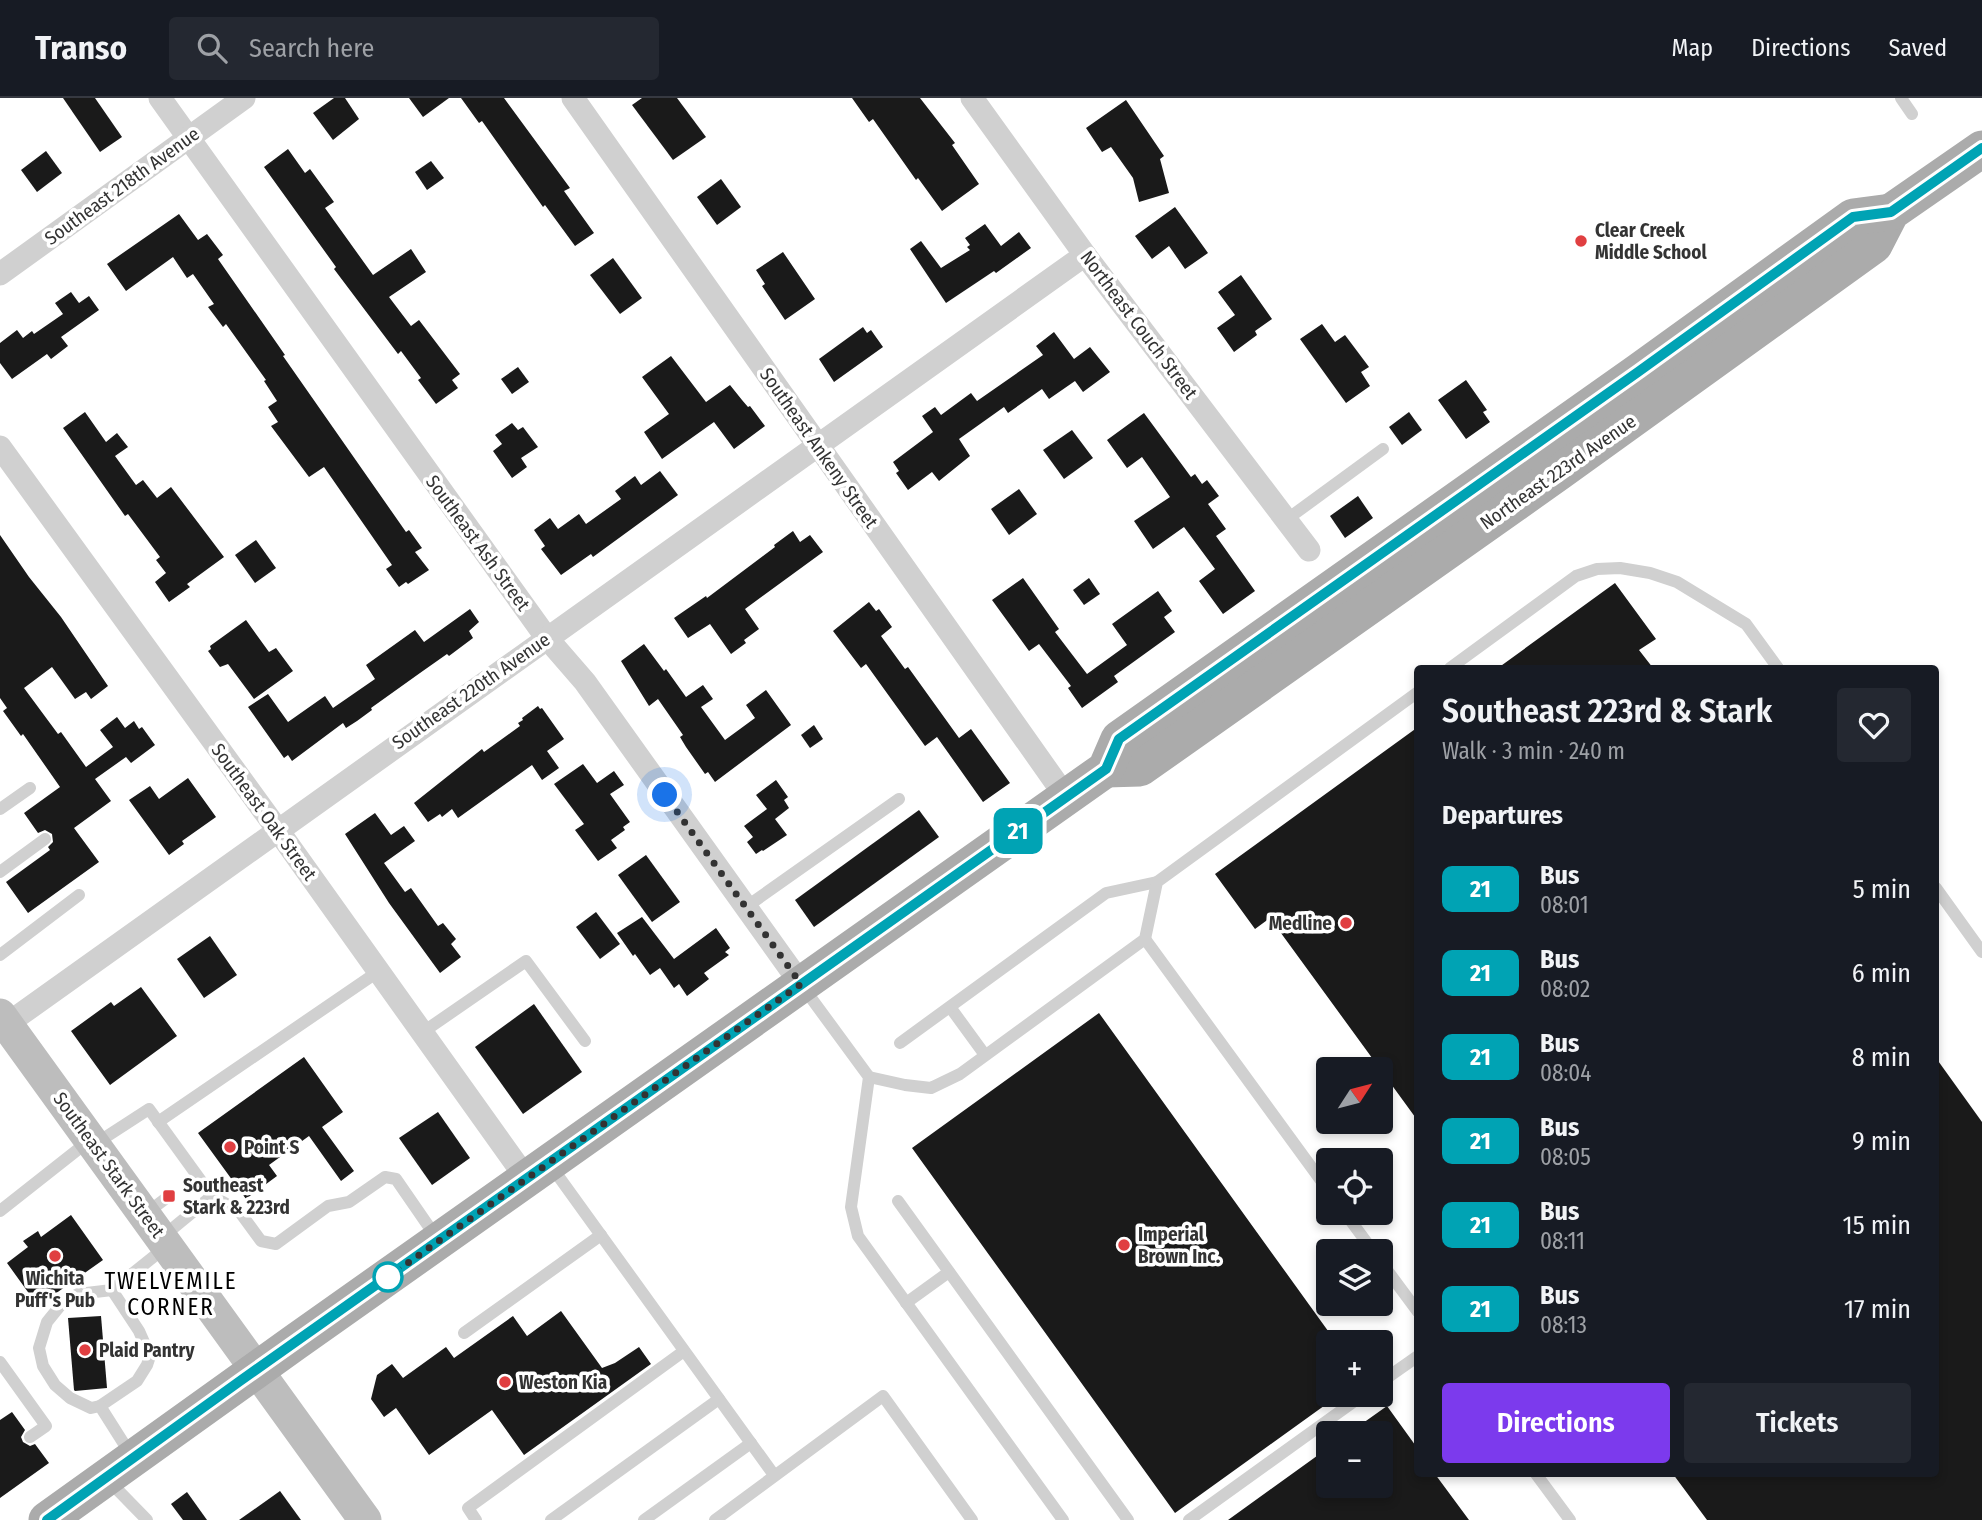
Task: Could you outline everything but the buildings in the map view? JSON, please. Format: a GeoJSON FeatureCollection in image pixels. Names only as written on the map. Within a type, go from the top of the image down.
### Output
{"type":"FeatureCollection","features":[{"type":"Feature","properties":{"kind":"main road","name":"Northeast 223rd Avenue"},"geometry":{"type":"LineString","coordinates":[[1066,797],[1106,769],[1119,739],[1200,704],[1638,372],[1853,217],[1891,212],[1982,149]]}},
{"type":"Feature","properties":{"kind":"main road"},"geometry":{"type":"LineString","coordinates":[[47,1520],[1066,797]]}},
{"type":"Feature","properties":{"kind":"main road","name":"Southeast Stark Street"},"geometry":{"type":"LineString","coordinates":[[3,1019],[92,1142],[160,1224],[357,1517]]}},
{"type":"Feature","properties":{"kind":"street","name":"Southeast Ash Street"},"geometry":{"type":"LineString","coordinates":[[160,98],[546,638],[584,682],[801,984]]}},
{"type":"Feature","properties":{"kind":"street","name":"Southeast 218th Avenue"},"geometry":{"type":"LineString","coordinates":[[0,274],[244,98]]}},
{"type":"Feature","properties":{"kind":"street","name":"Southeast Ankeny Street"},"geometry":{"type":"LineString","coordinates":[[573,98],[1066,797]]}},
{"type":"Feature","properties":{"kind":"street","name":"Northeast Couch Street"},"geometry":{"type":"LineString","coordinates":[[972,98],[1086,255],[1309,550]]}},
{"type":"Feature","properties":{"kind":"street","name":"Southeast 220th Avenue"},"geometry":{"type":"LineString","coordinates":[[3,1019],[277,829],[1086,255]]}},
{"type":"Feature","properties":{"kind":"street","name":"Southeast Oak Street"},"geometry":{"type":"LineString","coordinates":[[0,447],[422,1032],[538,1170]]}},
{"type":"Feature","properties":{"kind":"lane"},"geometry":{"type":"LineString","coordinates":[[1901,98],[1912,114]]}},
{"type":"Feature","properties":{"kind":"lane"},"geometry":{"type":"LineString","coordinates":[[1286,520],[1382,449]]}},
{"type":"Feature","properties":{"kind":"lane"},"geometry":{"type":"LineString","coordinates":[[1454,665],[1576,576],[1597,569],[1620,568],[1650,573],[1677,582],[1746,624],[1775,665]]}},
{"type":"Feature","properties":{"kind":"lane"},"geometry":{"type":"LineString","coordinates":[[900,1043],[1107,893],[1157,882],[1414,695]]}},
{"type":"Feature","properties":{"kind":"lane"},"geometry":{"type":"LineString","coordinates":[[0,809],[30,788]]}},
{"type":"Feature","properties":{"kind":"lane"},"geometry":{"type":"LineString","coordinates":[[746,907],[899,799]]}},
{"type":"Feature","properties":{"kind":"lane"},"geometry":{"type":"LineString","coordinates":[[0,872],[45,839]]}},
{"type":"Feature","properties":{"kind":"lane"},"geometry":{"type":"LineString","coordinates":[[801,984],[869,1077],[932,1088],[960,1074],[1145,939],[1157,882]]}},
{"type":"Feature","properties":{"kind":"lane"},"geometry":{"type":"LineString","coordinates":[[1939,892],[1982,952]]}},
{"type":"Feature","properties":{"kind":"lane"},"geometry":{"type":"LineString","coordinates":[[0,955],[79,895]]}},
{"type":"Feature","properties":{"kind":"lane"},"geometry":{"type":"LineString","coordinates":[[1145,939],[1316,1174]]}},
{"type":"Feature","properties":{"kind":"lane"},"geometry":{"type":"LineString","coordinates":[[422,1032],[526,961],[585,1041]]}},
{"type":"Feature","properties":{"kind":"lane"},"geometry":{"type":"LineString","coordinates":[[158,1122],[379,971]]}},
{"type":"Feature","properties":{"kind":"lane"},"geometry":{"type":"LineString","coordinates":[[950,1007],[985,1055]]}},
{"type":"Feature","properties":{"kind":"lane"},"geometry":{"type":"LineString","coordinates":[[869,1077],[851,1207],[858,1236],[1063,1520]]}},
{"type":"Feature","properties":{"kind":"lane"},"geometry":{"type":"LineString","coordinates":[[0,1211],[92,1142],[149,1109],[212,1196],[239,1211],[261,1241],[276,1244],[328,1206],[349,1202],[385,1178],[396,1179],[439,1241]]}},
{"type":"Feature","properties":{"kind":"lane"},"geometry":{"type":"LineString","coordinates":[[538,1170],[601,1235],[774,1475]]}},
{"type":"Feature","properties":{"kind":"lane"},"geometry":{"type":"LineString","coordinates":[[112,1290],[139,1331],[150,1356],[138,1381],[100,1406],[91,1408],[71,1398],[55,1385],[43,1366],[39,1348],[47,1322],[64,1301],[78,1294],[112,1290],[160,1224],[212,1196]]}},
{"type":"Feature","properties":{"kind":"lane"},"geometry":{"type":"LineString","coordinates":[[898,1201],[1128,1520]]}},
{"type":"Feature","properties":{"kind":"lane"},"geometry":{"type":"LineString","coordinates":[[464,1333],[601,1235]]}},
{"type":"Feature","properties":{"kind":"lane"},"geometry":{"type":"LineString","coordinates":[[906,1303],[949,1272]]}},
{"type":"Feature","properties":{"kind":"lane"},"geometry":{"type":"LineString","coordinates":[[1393,1278],[1414,1307]]}},
{"type":"Feature","properties":{"kind":"lane"},"geometry":{"type":"LineString","coordinates":[[477,1520],[468,1508],[684,1351]]}},
{"type":"Feature","properties":{"kind":"lane"},"geometry":{"type":"LineString","coordinates":[[1393,1374],[1414,1359]]}},
{"type":"Feature","properties":{"kind":"lane"},"geometry":{"type":"LineString","coordinates":[[0,1362],[46,1426],[30,1437]]}},
{"type":"Feature","properties":{"kind":"lane"},"geometry":{"type":"LineString","coordinates":[[715,1520],[883,1396],[972,1520]]}},
{"type":"Feature","properties":{"kind":"lane"},"geometry":{"type":"LineString","coordinates":[[551,1520],[719,1399]]}},
{"type":"Feature","properties":{"kind":"lane"},"geometry":{"type":"LineString","coordinates":[[100,1406],[119,1468],[146,1520]]}},
{"type":"Feature","properties":{"kind":"lane"},"geometry":{"type":"LineString","coordinates":[[1189,1520],[1346,1407]]}},
{"type":"Feature","properties":{"kind":"lane"},"geometry":{"type":"LineString","coordinates":[[644,1520],[751,1443]]}},
{"type":"Feature","properties":{"kind":"lane"},"geometry":{"type":"LineString","coordinates":[[1538,1477],[1570,1520]]}},
{"type":"Feature","properties":{"kind":"bus line","name":"21"},"geometry":{"type":"LineString","coordinates":[[47,1520],[1106,769],[1119,739],[1853,217],[1891,212],[1982,148]]}},
{"type":"Feature","properties":{"kind":"place","name":"Clear Creek Middle School"},"geometry":{"type":"Point","coordinates":[1581,241]}},
{"type":"Feature","properties":{"kind":"place","name":"Medline"},"geometry":{"type":"Point","coordinates":[1346,923]}},
{"type":"Feature","properties":{"kind":"place","name":"Point S"},"geometry":{"type":"Point","coordinates":[230,1147]}},
{"type":"Feature","properties":{"kind":"place","name":"Southeast Stark & 223rd"},"geometry":{"type":"Point","coordinates":[169,1196]}},
{"type":"Feature","properties":{"kind":"place","name":"Imperial Brown Inc."},"geometry":{"type":"Point","coordinates":[1124,1245]}},
{"type":"Feature","properties":{"kind":"place","name":"Wichita Puff's Pub"},"geometry":{"type":"Point","coordinates":[55,1256]}},
{"type":"Feature","properties":{"kind":"place","name":"Plaid Pantry"},"geometry":{"type":"Point","coordinates":[85,1350]}},
{"type":"Feature","properties":{"kind":"place","name":"Weston Kia"},"geometry":{"type":"Point","coordinates":[505,1382]}},
{"type":"Feature","properties":{"kind":"district","name":"TWELVEMILE CORNER"},"geometry":{"type":"Point","coordinates":[171,1294]}},
{"type":"Feature","properties":{"kind":"route"},"geometry":{"type":"LineString","coordinates":[[388,1277],[801,984],[665,795]]}}]}
